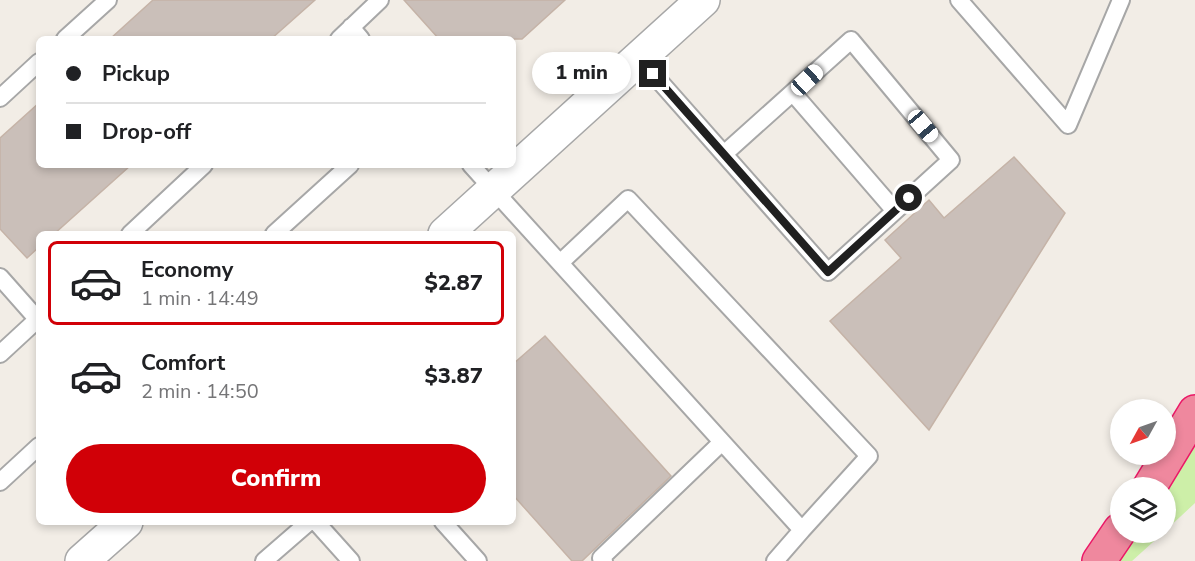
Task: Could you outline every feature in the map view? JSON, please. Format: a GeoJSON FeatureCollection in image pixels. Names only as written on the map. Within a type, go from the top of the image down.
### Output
{"type":"FeatureCollection","features":[{"type":"Feature","properties":{"kind":"highway"},"geometry":{"type":"LineString","coordinates":[[1156,477],[1195,412]]}},
{"type":"Feature","properties":{"kind":"highway"},"geometry":{"type":"LineString","coordinates":[[1099,561],[1111,543]]}},
{"type":"Feature","properties":{"kind":"street"},"geometry":{"type":"LineString","coordinates":[[448,231],[703,0]]}},
{"type":"Feature","properties":{"kind":"street"},"geometry":{"type":"LineString","coordinates":[[96,557],[123,525]]}},
{"type":"Feature","properties":{"kind":"lane"},"geometry":{"type":"LineString","coordinates":[[68,36],[108,0]]}},
{"type":"Feature","properties":{"kind":"lane"},"geometry":{"type":"LineString","coordinates":[[350,35],[380,0]]}},
{"type":"Feature","properties":{"kind":"lane"},"geometry":{"type":"LineString","coordinates":[[958,0],[1068,125],[1121,0]]}},
{"type":"Feature","properties":{"kind":"lane"},"geometry":{"type":"LineString","coordinates":[[639,58],[828,272],[951,160],[851,40],[724,154]]}},
{"type":"Feature","properties":{"kind":"lane"},"geometry":{"type":"LineString","coordinates":[[0,98],[36,65]]}},
{"type":"Feature","properties":{"kind":"lane"},"geometry":{"type":"LineString","coordinates":[[793,93],[895,211]]}},
{"type":"Feature","properties":{"kind":"lane"},"geometry":{"type":"LineString","coordinates":[[133,231],[201,168]]}},
{"type":"Feature","properties":{"kind":"lane"},"geometry":{"type":"LineString","coordinates":[[277,231],[347,168]]}},
{"type":"Feature","properties":{"kind":"lane"},"geometry":{"type":"LineString","coordinates":[[474,168],[802,530]]}},
{"type":"Feature","properties":{"kind":"lane"},"geometry":{"type":"LineString","coordinates":[[560,263],[628,199],[869,456],[775,561]]}},
{"type":"Feature","properties":{"kind":"lane"},"geometry":{"type":"LineString","coordinates":[[0,277],[36,317]]}},
{"type":"Feature","properties":{"kind":"lane"},"geometry":{"type":"LineString","coordinates":[[0,354],[36,321]]}},
{"type":"Feature","properties":{"kind":"lane"},"geometry":{"type":"LineString","coordinates":[[604,561],[601,558],[722,442]]}},
{"type":"Feature","properties":{"kind":"lane"},"geometry":{"type":"LineString","coordinates":[[0,482],[36,449]]}},
{"type":"Feature","properties":{"kind":"lane"},"geometry":{"type":"LineString","coordinates":[[264,561],[306,525]]}},
{"type":"Feature","properties":{"kind":"lane"},"geometry":{"type":"LineString","coordinates":[[319,525],[351,561]]}},
{"type":"Feature","properties":{"kind":"lane"},"geometry":{"type":"LineString","coordinates":[[446,525],[478,561]]}},
{"type":"Feature","properties":{"kind":"green space"},"geometry":{"type":"Polygon","coordinates":[[[1195,437],[1195,503],[1176,521],[1176,477],[1172,477],[1195,437]]]}},
{"type":"Feature","properties":{"kind":"green space"},"geometry":{"type":"Polygon","coordinates":[[[1124,543],[1152,543],[1132,561],[1112,561],[1124,543]]]}},
{"type":"Feature","properties":{"kind":"building"},"geometry":{"type":"Polygon","coordinates":[[[153,0],[315,0],[274,36],[113,36],[153,0]]]}},
{"type":"Feature","properties":{"kind":"building"},"geometry":{"type":"Polygon","coordinates":[[[404,0],[565,0],[522,39],[516,39],[516,36],[436,36],[404,0]]]}},
{"type":"Feature","properties":{"kind":"building"},"geometry":{"type":"Polygon","coordinates":[[[36,106],[36,168],[128,168],[57,231],[36,231],[36,250],[27,258],[0,229],[0,138],[36,106]]]}},
{"type":"Feature","properties":{"kind":"building"},"geometry":{"type":"Polygon","coordinates":[[[1014,157],[1065,213],[929,430],[830,321],[901,258],[885,240],[929,200],[944,218],[1014,157]]]}},
{"type":"Feature","properties":{"kind":"building"},"geometry":{"type":"Polygon","coordinates":[[[545,336],[671,476],[582,561],[572,561],[516,498],[516,361],[545,336]]]}},
{"type":"Feature","properties":{"kind":"route"},"geometry":{"type":"LineString","coordinates":[[653,74],[828,272],[909,198]]}}]}
